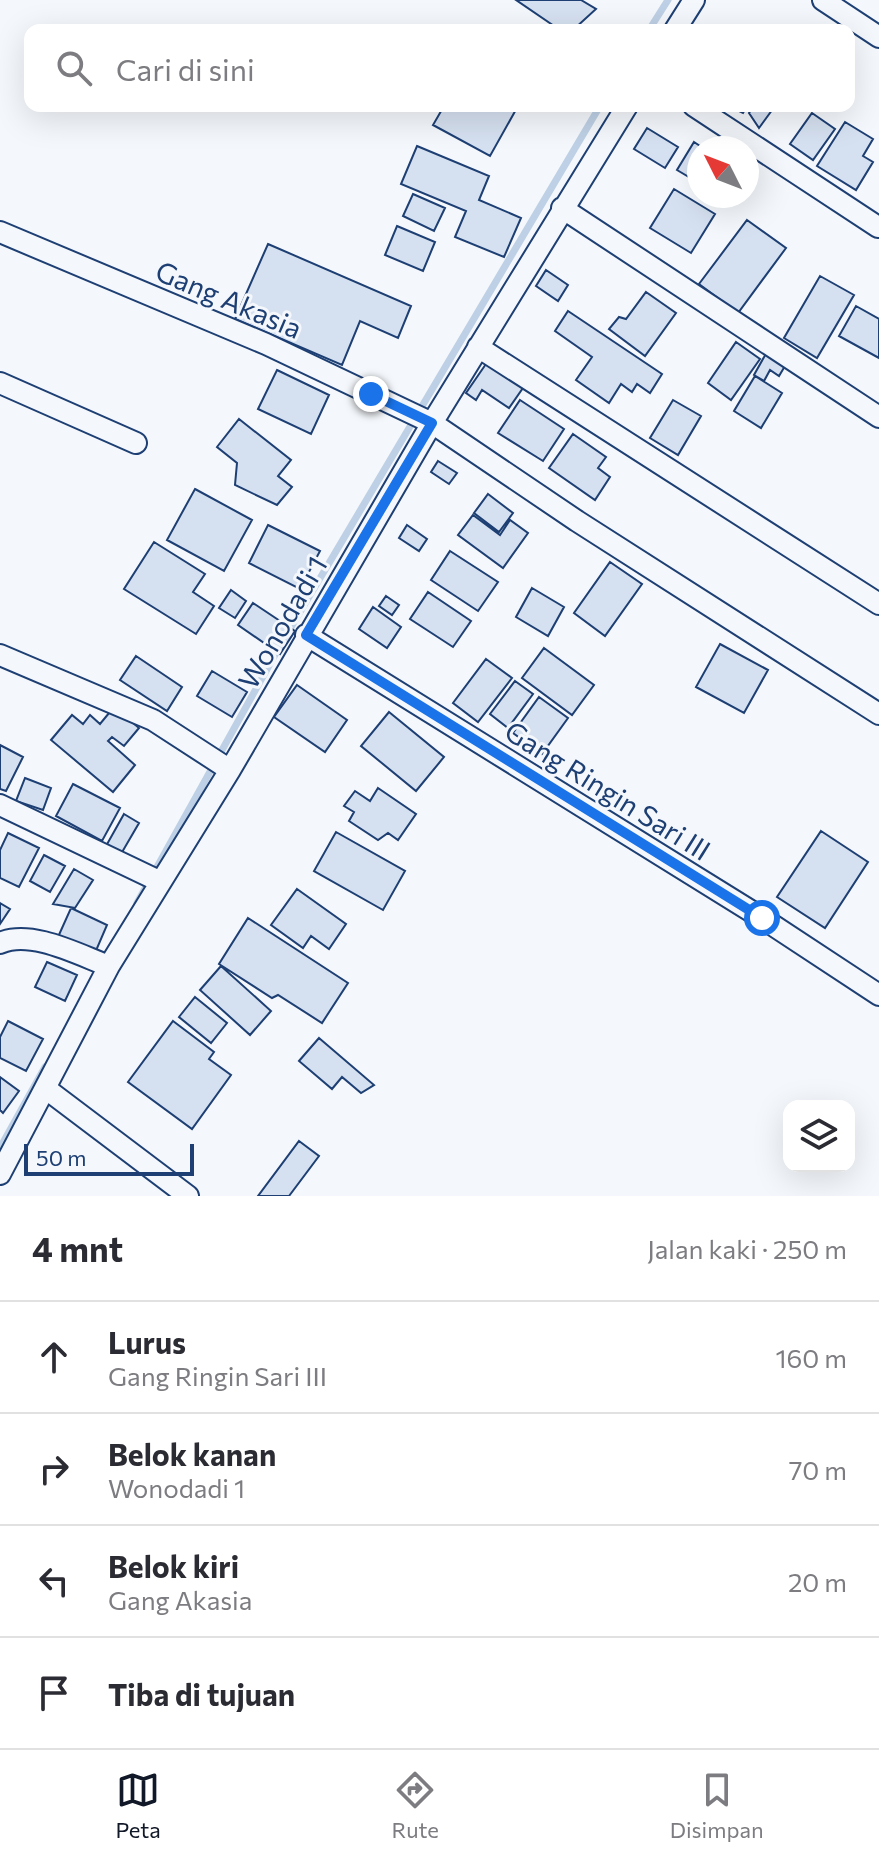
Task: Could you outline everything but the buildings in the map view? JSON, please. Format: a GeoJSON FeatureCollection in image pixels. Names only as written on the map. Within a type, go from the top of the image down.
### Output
{"type":"FeatureCollection","features":[{"type":"Feature","properties":{"kind":"street"},"geometry":{"type":"LineString","coordinates":[[679,24],[694,0]]}},
{"type":"Feature","properties":{"kind":"street"},"geometry":{"type":"LineString","coordinates":[[823,0],[879,37]]}},
{"type":"Feature","properties":{"kind":"street","name":"Wonodadi 1"},"geometry":{"type":"LineString","coordinates":[[0,1174],[220,763],[306,635],[431,423],[623,112]]}},
{"type":"Feature","properties":{"kind":"street"},"geometry":{"type":"LineString","coordinates":[[703,112],[878,227]]}},
{"type":"Feature","properties":{"kind":"street"},"geometry":{"type":"LineString","coordinates":[[562,208],[879,417]]}},
{"type":"Feature","properties":{"kind":"street","name":"Gang Akasia"},"geometry":{"type":"LineString","coordinates":[[0,232],[266,344],[431,423],[591,530],[879,714]]}},
{"type":"Feature","properties":{"kind":"street"},"geometry":{"type":"LineString","coordinates":[[478,347],[879,604]]}},
{"type":"Feature","properties":{"kind":"street"},"geometry":{"type":"LineString","coordinates":[[0,383],[136,443]]}},
{"type":"Feature","properties":{"kind":"street","name":"Gang Ringin Sari III"},"geometry":{"type":"LineString","coordinates":[[306,635],[762,918],[879,995]]}},
{"type":"Feature","properties":{"kind":"street"},"geometry":{"type":"LineString","coordinates":[[0,655],[153,720],[220,763]]}},
{"type":"Feature","properties":{"kind":"street"},"geometry":{"type":"LineString","coordinates":[[0,805],[159,881]]}},
{"type":"Feature","properties":{"kind":"street"},"geometry":{"type":"LineString","coordinates":[[0,943],[19,939],[61,948],[109,966]]}},
{"type":"Feature","properties":{"kind":"street"},"geometry":{"type":"LineString","coordinates":[[45,1088],[188,1196]]}},
{"type":"Feature","properties":{"kind":"waterway"},"geometry":{"type":"LineString","coordinates":[[653,24],[668,0]]}},
{"type":"Feature","properties":{"kind":"waterway"},"geometry":{"type":"LineString","coordinates":[[287,634],[596,112]]}},
{"type":"Feature","properties":{"kind":"waterway"},"geometry":{"type":"LineString","coordinates":[[137,903],[281,644]]}},
{"type":"Feature","properties":{"kind":"waterway"},"geometry":{"type":"LineString","coordinates":[[0,1148],[45,1067]]}},
{"type":"Feature","properties":{"kind":"route"},"geometry":{"type":"LineString","coordinates":[[371,394],[432,423],[306,635],[762,918]]}}]}
